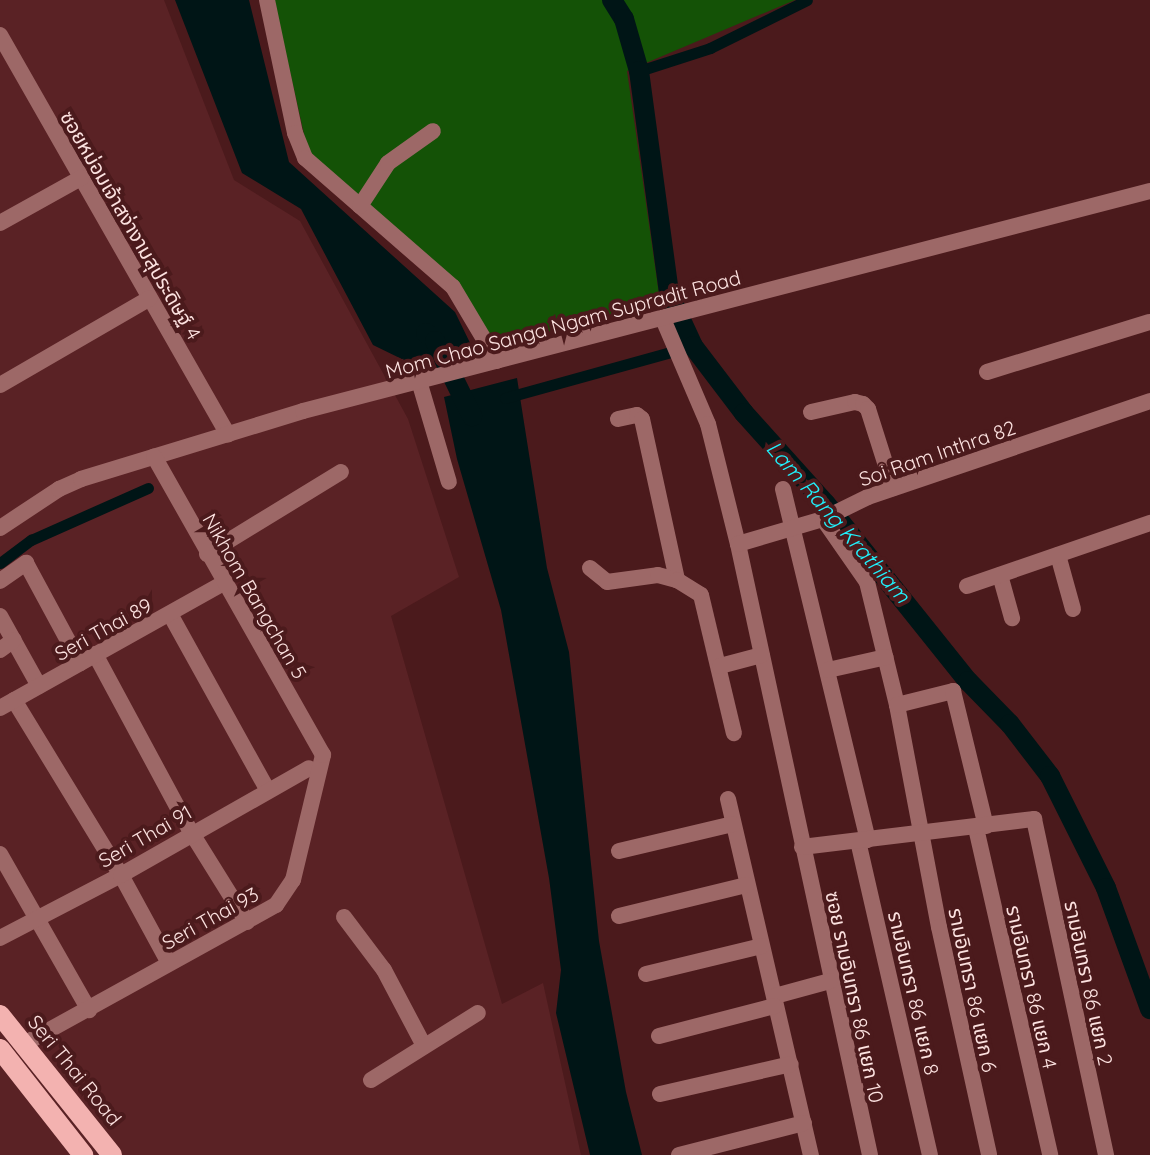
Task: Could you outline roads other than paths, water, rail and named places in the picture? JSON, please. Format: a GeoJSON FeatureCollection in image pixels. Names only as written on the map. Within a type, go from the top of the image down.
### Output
{"type":"FeatureCollection","features":[{"type":"Feature","properties":{"kind":"main road","name":"Seri Thai Road"},"geometry":{"type":"LineString","coordinates":[[0,1015],[112,1155]]}},
{"type":"Feature","properties":{"kind":"main road"},"geometry":{"type":"LineString","coordinates":[[0,1049],[83,1155]]}},
{"type":"Feature","properties":{"kind":"street"},"geometry":{"type":"LineString","coordinates":[[267,0],[299,147],[305,158],[453,287],[490,363]]}},
{"type":"Feature","properties":{"kind":"street","name":"ซอยหม่อมเจ้าสง่างามสุประดิษฐ์ 4"},"geometry":{"type":"LineString","coordinates":[[0,35],[228,434]]}},
{"type":"Feature","properties":{"kind":"street"},"geometry":{"type":"LineString","coordinates":[[360,206],[388,163],[433,131]]}},
{"type":"Feature","properties":{"kind":"street"},"geometry":{"type":"LineString","coordinates":[[0,223],[81,178]]}},
{"type":"Feature","properties":{"kind":"street","name":"Mom Chao Sanga Ngam Supradit Road"},"geometry":{"type":"LineString","coordinates":[[0,528],[59,489],[228,434],[423,380],[1150,191]]}},
{"type":"Feature","properties":{"kind":"street"},"geometry":{"type":"LineString","coordinates":[[0,385],[150,298]]}},
{"type":"Feature","properties":{"kind":"street","name":"ซอย รามอินทรา 86 แยก 10"},"geometry":{"type":"LineString","coordinates":[[666,318],[675,351],[708,424],[738,544],[870,1155]]}},
{"type":"Feature","properties":{"kind":"street"},"geometry":{"type":"LineString","coordinates":[[987,372],[1150,322]]}},
{"type":"Feature","properties":{"kind":"street"},"geometry":{"type":"LineString","coordinates":[[423,380],[449,482]]}},
{"type":"Feature","properties":{"kind":"street","name":"Soi Ram Inthra 82"},"geometry":{"type":"LineString","coordinates":[[738,544],[823,519],[893,488],[1150,401]]}},
{"type":"Feature","properties":{"kind":"street"},"geometry":{"type":"LineString","coordinates":[[811,412],[855,402],[863,404],[868,409],[893,488]]}},
{"type":"Feature","properties":{"kind":"street"},"geometry":{"type":"LineString","coordinates":[[618,419],[637,415],[642,419],[677,580]]}},
{"type":"Feature","properties":{"kind":"street","name":"Nikhom Bangchan 5"},"geometry":{"type":"LineString","coordinates":[[154,456],[323,755]]}},
{"type":"Feature","properties":{"kind":"street"},"geometry":{"type":"LineString","coordinates":[[207,554],[341,472]]}},
{"type":"Feature","properties":{"kind":"street","name":"รามอินทรา 86 แยก 8"},"geometry":{"type":"LineString","coordinates":[[783,489],[795,527],[828,670],[930,1155]]}},
{"type":"Feature","properties":{"kind":"street","name":"รามอินทรา 86 แยก 6"},"geometry":{"type":"LineString","coordinates":[[823,519],[867,582],[897,705],[919,832],[989,1155]]}},
{"type":"Feature","properties":{"kind":"street"},"geometry":{"type":"LineString","coordinates":[[967,586],[1150,523]]}},
{"type":"Feature","properties":{"kind":"street"},"geometry":{"type":"LineString","coordinates":[[1058,555],[1073,609]]}},
{"type":"Feature","properties":{"kind":"street"},"geometry":{"type":"LineString","coordinates":[[0,581],[26,563],[80,663]]}},
{"type":"Feature","properties":{"kind":"street"},"geometry":{"type":"LineString","coordinates":[[590,568],[613,583],[647,576],[677,580],[701,595],[734,733]]}},
{"type":"Feature","properties":{"kind":"street"},"geometry":{"type":"LineString","coordinates":[[1000,575],[1012,618]]}},
{"type":"Feature","properties":{"kind":"street","name":"Seri Thai 89"},"geometry":{"type":"LineString","coordinates":[[7,704],[224,583]]}},
{"type":"Feature","properties":{"kind":"street"},"geometry":{"type":"LineString","coordinates":[[170,614],[268,791]]}},
{"type":"Feature","properties":{"kind":"street"},"geometry":{"type":"LineString","coordinates":[[0,616],[7,645],[39,686]]}},
{"type":"Feature","properties":{"kind":"street"},"geometry":{"type":"LineString","coordinates":[[95,654],[191,832],[247,922]]}},
{"type":"Feature","properties":{"kind":"street"},"geometry":{"type":"LineString","coordinates":[[720,666],[762,655]]}},
{"type":"Feature","properties":{"kind":"street"},"geometry":{"type":"LineString","coordinates":[[828,670],[886,657]]}},
{"type":"Feature","properties":{"kind":"street","name":"รามอินทรา 86 แยก 4"},"geometry":{"type":"LineString","coordinates":[[897,705],[953,691],[1050,1155]]}},
{"type":"Feature","properties":{"kind":"street"},"geometry":{"type":"LineString","coordinates":[[7,704],[121,875],[169,963]]}},
{"type":"Feature","properties":{"kind":"street","name":"Seri Thai 93"},"geometry":{"type":"LineString","coordinates":[[24,1044],[276,905],[293,880],[323,755]]}},
{"type":"Feature","properties":{"kind":"street","name":"Seri Thai 91"},"geometry":{"type":"LineString","coordinates":[[0,938],[121,875],[191,832],[309,768]]}},
{"type":"Feature","properties":{"kind":"street"},"geometry":{"type":"LineString","coordinates":[[728,799],[811,1155]]}},
{"type":"Feature","properties":{"kind":"street","name":"รามอินทรา 86 แยก 2"},"geometry":{"type":"LineString","coordinates":[[981,827],[1034,819],[1106,1155]]}},
{"type":"Feature","properties":{"kind":"street"},"geometry":{"type":"LineString","coordinates":[[619,851],[733,824]]}},
{"type":"Feature","properties":{"kind":"street"},"geometry":{"type":"LineString","coordinates":[[802,847],[981,827]]}},
{"type":"Feature","properties":{"kind":"street"},"geometry":{"type":"LineString","coordinates":[[0,854],[89,1010]]}},
{"type":"Feature","properties":{"kind":"street"},"geometry":{"type":"LineString","coordinates":[[619,916],[746,885]]}},
{"type":"Feature","properties":{"kind":"street"},"geometry":{"type":"LineString","coordinates":[[344,917],[384,970],[424,1046]]}},
{"type":"Feature","properties":{"kind":"street"},"geometry":{"type":"LineString","coordinates":[[646,974],[762,946]]}},
{"type":"Feature","properties":{"kind":"street"},"geometry":{"type":"LineString","coordinates":[[659,1036],[830,981]]}},
{"type":"Feature","properties":{"kind":"street"},"geometry":{"type":"LineString","coordinates":[[371,1080],[478,1013]]}},
{"type":"Feature","properties":{"kind":"street"},"geometry":{"type":"LineString","coordinates":[[660,1094],[791,1064]]}},
{"type":"Feature","properties":{"kind":"street"},"geometry":{"type":"LineString","coordinates":[[679,1155],[804,1123]]}},
{"type":"Feature","properties":{"kind":"waterway","name":"Lam Rang Krathiam"},"geometry":{"type":"LineString","coordinates":[[612,0],[624,19],[639,71],[669,294],[693,346],[744,413],[826,504],[968,681],[1010,724],[1050,776],[1106,888],[1150,1009]]}},
{"type":"Feature","properties":{"kind":"waterway"},"geometry":{"type":"LineString","coordinates":[[639,71],[710,48],[807,0]]}},
{"type":"Feature","properties":{"kind":"waterway"},"geometry":{"type":"LineString","coordinates":[[426,333],[435,341],[472,416]]}},
{"type":"Feature","properties":{"kind":"waterway"},"geometry":{"type":"LineString","coordinates":[[505,398],[693,346]]}},
{"type":"Feature","properties":{"kind":"waterway"},"geometry":{"type":"LineString","coordinates":[[0,563],[31,540],[148,488]]}}]}
